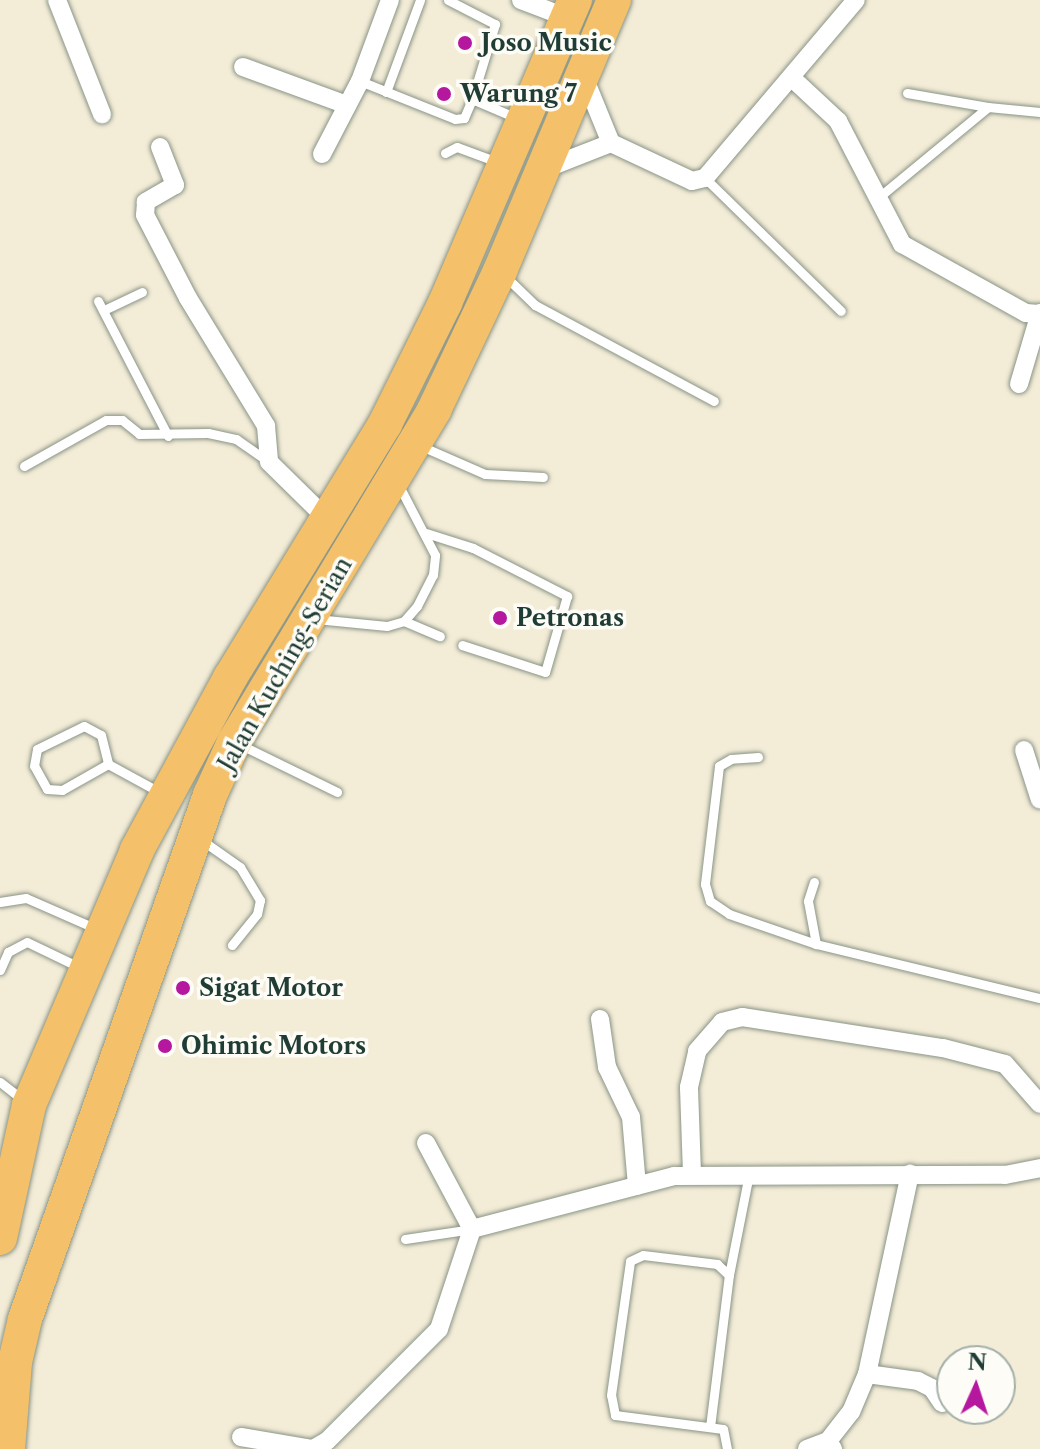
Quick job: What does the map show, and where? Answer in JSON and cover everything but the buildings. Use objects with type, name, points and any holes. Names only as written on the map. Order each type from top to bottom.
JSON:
[{"type":"highway","name":"Jalan Kuching-Serian","points":[[8,1449],[15,1362],[25,1319],[194,834],[234,742],[415,442],[500,271],[614,0]]},
{"type":"highway","name":"Jalan Kuching-Serian","points":[[0,1238],[29,1105],[100,931],[165,795],[267,615],[329,521],[418,359],[526,122],[571,9]]},
{"type":"street","points":[[57,0],[102,114]]},
{"type":"street","points":[[322,154],[360,81],[390,0]]},
{"type":"street","points":[[521,0],[571,9]]},
{"type":"street","points":[[583,74],[611,143],[692,181],[705,178],[793,79],[856,0]]},
{"type":"street","points":[[243,67],[347,105]]},
{"type":"street","points":[[793,79],[838,121],[902,244],[1026,313],[1040,314],[1019,384]]},
{"type":"street","points":[[542,171],[611,143]]},
{"type":"street","points":[[160,147],[175,185],[146,202],[145,215],[188,298],[266,426],[269,462],[329,521]]},
{"type":"street","points":[[1024,750],[1040,800]]},
{"type":"street","points":[[692,1174],[689,1087],[697,1051],[722,1022],[742,1017],[929,1046],[1005,1064],[1040,1104]]},
{"type":"street","points":[[600,1019],[607,1067],[631,1117],[637,1186]]},
{"type":"street","points":[[241,1437],[313,1449],[327,1441],[439,1329],[472,1229],[426,1143]]},
{"type":"street","points":[[472,1229],[692,1174],[1039,1171]]},
{"type":"street","points":[[807,1449],[830,1445],[851,1412],[867,1374],[910,1174]]},
{"type":"street","points":[[867,1374],[928,1385],[936,1395]]},
{"type":"lane","points":[[386,92],[420,0]]},
{"type":"lane","points":[[360,81],[455,119],[464,118],[495,24],[448,0]]},
{"type":"lane","points":[[907,93],[988,107],[1040,112]]},
{"type":"lane","points":[[472,99],[526,122]]},
{"type":"lane","points":[[879,197],[988,107]]},
{"type":"lane","points":[[445,153],[457,147],[473,150],[506,166]]},
{"type":"lane","points":[[705,178],[841,311]]},
{"type":"lane","points":[[500,271],[535,305],[714,401]]},
{"type":"lane","points":[[142,292],[101,306],[168,436]]},
{"type":"lane","points":[[24,466],[106,420],[122,420],[139,434],[168,436],[208,433],[236,439],[269,462]]},
{"type":"lane","points":[[415,442],[459,467],[485,474],[543,477]]},
{"type":"lane","points":[[394,477],[435,555],[433,575],[404,621]]},
{"type":"lane","points":[[426,533],[484,552],[567,596],[545,672],[462,645]]},
{"type":"lane","points":[[310,618],[387,626],[404,621],[440,636]]},
{"type":"lane","points":[[108,764],[53,791],[34,766],[34,755],[84,726],[101,735],[108,764],[165,795]]},
{"type":"lane","points":[[234,742],[337,792]]},
{"type":"lane","points":[[758,757],[731,759],[719,766],[705,884],[710,901],[729,914],[816,944],[1040,998]]},
{"type":"lane","points":[[194,834],[240,867],[260,900],[257,914],[232,945]]},
{"type":"lane","points":[[814,882],[808,901],[816,944]]},
{"type":"lane","points":[[0,902],[26,898],[100,931]]},
{"type":"lane","points":[[0,970],[8,952],[27,942],[84,969]]},
{"type":"lane","points":[[0,1082],[29,1105]]},
{"type":"lane","points":[[710,1427],[729,1275],[749,1173]]},
{"type":"lane","points":[[405,1239],[472,1229]]},
{"type":"lane","points":[[727,1449],[723,1429],[615,1415],[611,1395],[630,1261],[643,1255],[717,1264],[729,1275]]},
{"type":"place","name":"Joso Music","points":[[465,43]]},
{"type":"place","name":"Warung 7","points":[[444,94]]},
{"type":"place","name":"Petronas","points":[[500,618]]},
{"type":"place","name":"Sigat Motor","points":[[183,988]]},
{"type":"place","name":"Ohimic Motors","points":[[165,1046]]}]
